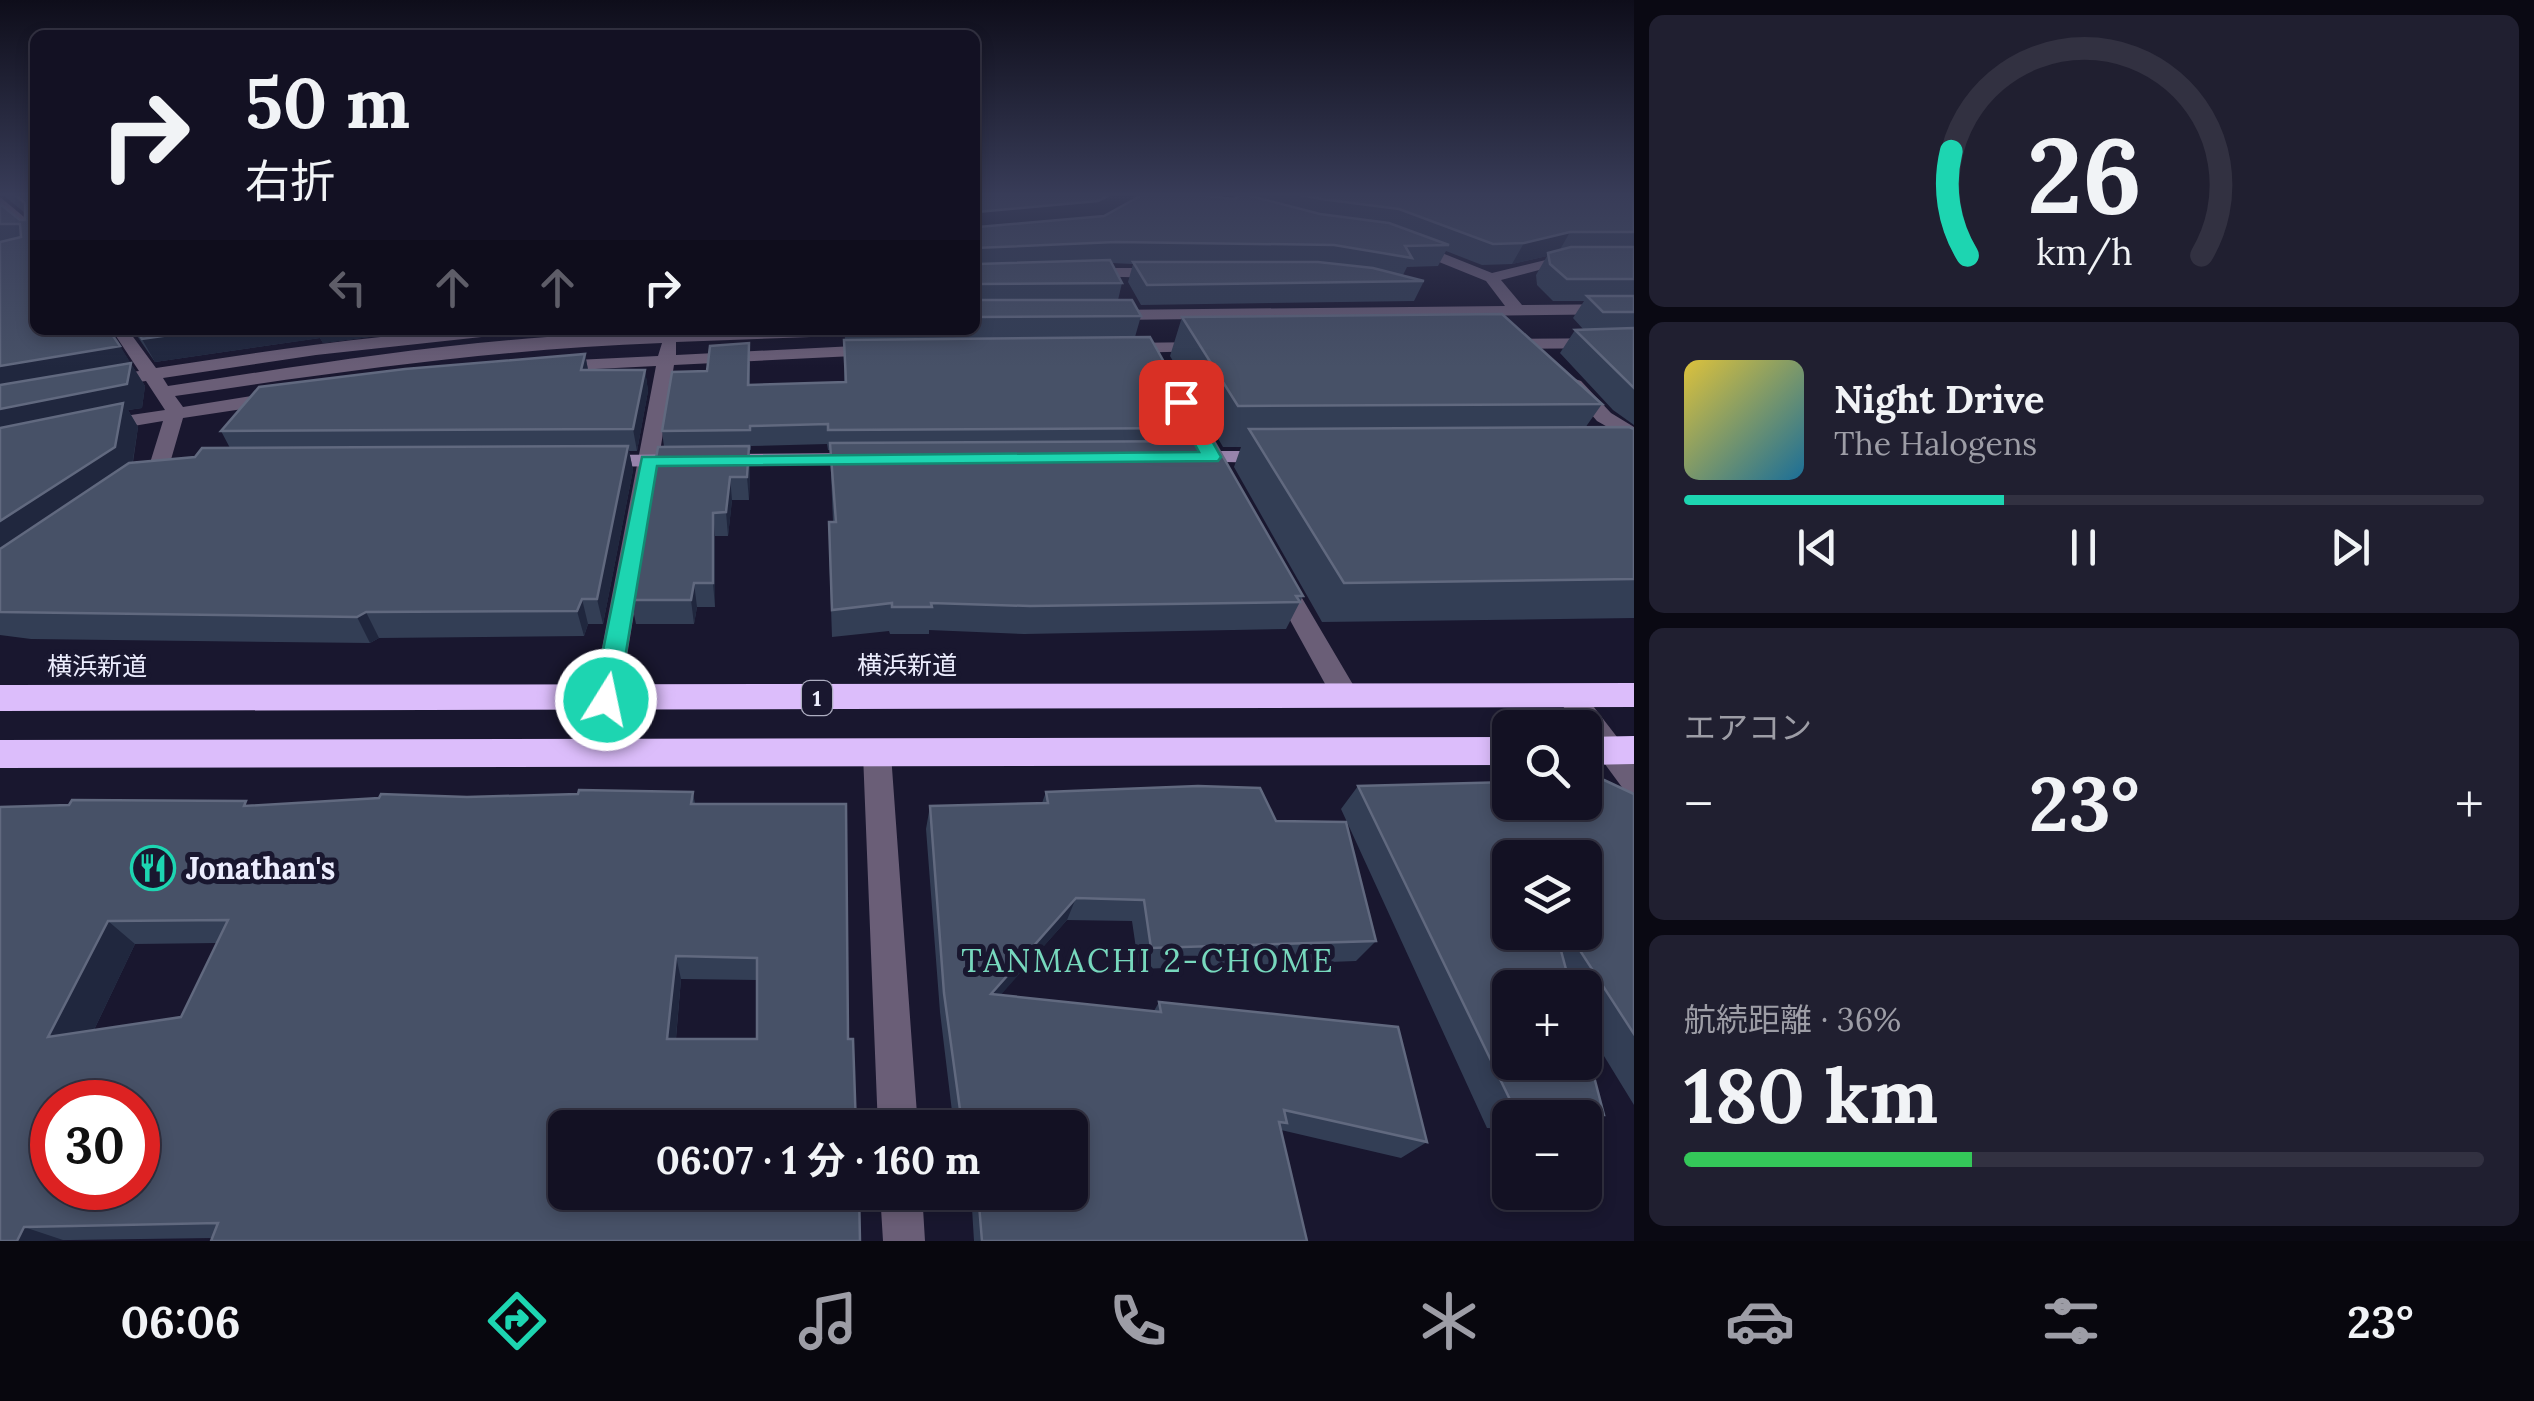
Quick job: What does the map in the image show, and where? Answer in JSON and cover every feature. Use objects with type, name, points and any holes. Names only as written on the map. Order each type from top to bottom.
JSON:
[{"type":"highway","name":"横浜新道","points":[[0,698],[606,700],[1634,695]]},
{"type":"highway","points":[[0,754],[1492,751]]},
{"type":"street","points":[[1426,252],[1492,278],[1516,310]]},
{"type":"street","points":[[1492,278],[1558,261],[1634,261]]},
{"type":"street","points":[[1098,321],[1125,300],[1189,273]]},
{"type":"street","points":[[1072,274],[1125,300],[1634,322]]},
{"type":"street","points":[[1424,292],[1457,311]]},
{"type":"street","points":[[1125,300],[1457,311],[1634,309]]},
{"type":"street","points":[[1125,300],[1154,354]]},
{"type":"street","points":[[1576,310],[1625,343]]},
{"type":"street","points":[[123,335],[176,410]]},
{"type":"street","points":[[93,384],[413,335]]},
{"type":"street","points":[[163,392],[359,363],[643,335]]},
{"type":"street","points":[[606,700],[671,335]]},
{"type":"street","points":[[1503,359],[1492,344],[1551,358],[1625,343]]},
{"type":"street","points":[[1112,348],[1154,354],[1226,347]]},
{"type":"street","points":[[528,368],[900,349]]},
{"type":"street","points":[[1551,358],[1604,416],[1634,436]]},
{"type":"street","points":[[78,430],[176,410],[304,394]]},
{"type":"street","points":[[161,467],[176,410]]},
{"type":"street","points":[[1172,457],[1290,457]]},
{"type":"street","points":[[570,461],[881,459]]},
{"type":"street","points":[[1266,556],[1345,695]]},
{"type":"street","points":[[1570,696],[1634,781]]},
{"type":"street","points":[[877,754],[897,1110]]},
{"type":"street","points":[[902,1210],[904,1241]]},
{"type":"building","points":[[0,252],[30,252],[30,335],[112,335],[120,346],[0,366]]},
{"type":"building","points":[[1375,252],[1408,252],[1412,258]]},
{"type":"building","points":[[1634,252],[1634,279],[1567,279],[1550,264],[1548,253]]},
{"type":"building","points":[[1110,260],[1122,283],[980,284],[980,264]]},
{"type":"building","points":[[1133,262],[1318,262],[1373,268],[1424,281],[1147,285]]},
{"type":"building","points":[[1587,296],[1634,296],[1634,312],[1603,312]]},
{"type":"building","points":[[980,300],[1132,300],[1141,316],[980,317]]},
{"type":"building","points":[[1502,314],[1602,404],[1238,406],[1182,317]]},
{"type":"building","points":[[1634,328],[1634,388],[1575,330]]},
{"type":"building","points":[[1150,337],[1201,428],[828,430],[828,424],[662,431],[672,372],[707,371],[710,346],[749,343],[748,385],[846,382],[844,340]]},
{"type":"building","points":[[585,354],[581,370],[645,370],[633,429],[221,431],[259,387],[405,369]]},
{"type":"building","points":[[131,363],[127,384],[0,409],[0,385]]},
{"type":"building","points":[[123,403],[115,447],[0,521],[0,428]]},
{"type":"building","points":[[1249,429],[1634,429],[1634,579],[1344,583]]},
{"type":"building","points":[[1214,441],[1303,596],[1296,596],[1300,602],[1030,606],[931,603],[932,607],[892,607],[892,603],[832,610],[829,522],[836,522],[830,443]]},
{"type":"building","points":[[628,446],[597,599],[582,599],[577,611],[366,612],[357,617],[0,612],[0,549],[129,463],[195,457],[202,448]]},
{"type":"building","points":[[749,446],[747,477],[730,477],[726,512],[713,513],[713,583],[694,583],[691,600],[631,600],[658,447]]},
{"type":"building","points":[[1602,780],[1634,794],[1634,1034],[1602,985],[1602,970],[1593,970],[1580,950],[1602,950],[1602,840],[1492,840],[1492,950],[1561,950],[1566,970],[1492,970],[1492,1062],[1358,786],[1492,782],[1492,820],[1602,820]]},
{"type":"building","points":[[1198,786],[1260,788],[1276,821],[1346,822],[1376,941],[1151,948],[1144,900],[1076,898],[991,994],[1161,1012],[1159,1002],[1398,1027],[1427,1142],[1284,1110],[1287,1123],[1279,1122],[1307,1241],[982,1241],[979,1210],[1088,1210],[1088,1110],[960,1110],[944,993],[930,806],[1048,803],[1046,792]]},
{"type":"building","points":[[579,790],[693,792],[691,804],[846,804],[848,1039],[853,1039],[855,1110],[548,1110],[548,1210],[859,1210],[860,1241],[211,1241],[218,1223],[24,1227],[17,1241],[0,1241],[0,807],[69,805],[72,800],[246,801],[244,806],[379,798],[381,794],[578,794]],"holes":[[[228,920],[181,1017],[48,1037],[108,921]],[[676,956],[757,958],[757,1039],[667,1039]]]},
{"type":"building","points":[[1500,1080],[1595,1080],[1600,1100],[1510,1100]]},
{"type":"place","name":"Jonathan's","points":[[153,868]]},
{"type":"district","name":"TANMACHI 2-CHOME","points":[[1148,960]]},
{"type":"route","points":[[606,700],[648,460],[1211,457],[1181,402]]}]
